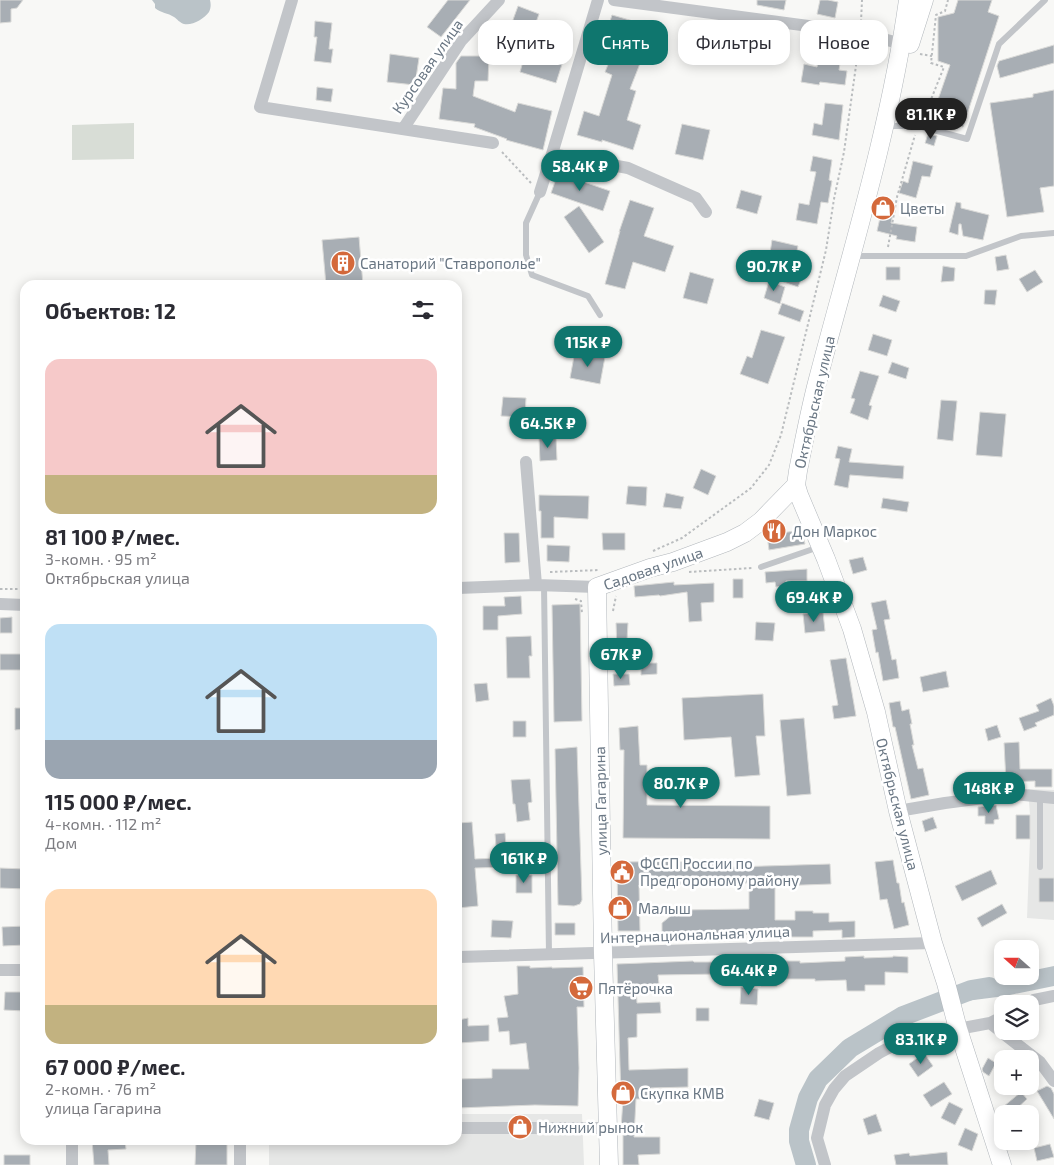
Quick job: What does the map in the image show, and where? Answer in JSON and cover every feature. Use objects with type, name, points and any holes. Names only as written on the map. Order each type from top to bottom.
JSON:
[{"type":"main road","name":"Октябрьская улица","points":[[908,0],[902,44],[885,121],[817,380],[796,485],[852,629],[876,712],[898,811],[933,944],[1002,1165]]},
{"type":"main road","points":[[885,121],[924,0]]},
{"type":"main road","name":"Садовая улица","points":[[597,587],[682,559],[745,533],[761,521],[796,485]]},
{"type":"main road","name":"улица Гагарина","points":[[597,587],[603,953],[609,1165]]},
{"type":"street","points":[[292,0],[260,107],[493,143]]},
{"type":"street","name":"Курсовая улица","points":[[403,129],[461,41],[498,0]]},
{"type":"street","points":[[540,192],[598,0]]},
{"type":"street","points":[[614,0],[800,25]]},
{"type":"street","points":[[888,40],[902,44]]},
{"type":"street","points":[[552,154],[628,168],[696,198],[706,212]]},
{"type":"street","points":[[526,462],[539,581]]},
{"type":"street","name":"Садовая улица","points":[[462,588],[539,581],[597,587]]},
{"type":"street","points":[[0,604],[20,605]]},
{"type":"street","points":[[898,811],[1014,794],[1054,798]]},
{"type":"street","name":"Интернациональная улица","points":[[462,957],[933,944]]},
{"type":"street","points":[[0,970],[20,970]]},
{"type":"street","points":[[1039,999],[1054,996]]},
{"type":"street","points":[[825,1165],[817,1138],[825,1105],[834,1089],[845,1076],[879,1053],[915,1037],[957,1024],[990,1024],[994,1022]]},
{"type":"street","points":[[990,1024],[1040,1062],[1054,1081]]},
{"type":"street","points":[[462,1128],[608,1128]]},
{"type":"street","points":[[72,1145],[72,1165]]},
{"type":"street","points":[[240,1145],[240,1165]]},
{"type":"lane","points":[[885,121],[918,126],[968,139],[999,44],[1044,0]]},
{"type":"lane","points":[[540,192],[526,223],[526,255],[532,275],[588,296],[600,316]]},
{"type":"lane","points":[[851,256],[966,256],[1021,236],[1054,233]]},
{"type":"lane","points":[[761,567],[821,546]]},
{"type":"lane","points":[[539,581],[549,954]]},
{"type":"lane","points":[[1040,796],[1040,867]]},
{"type":"path","points":[[861,20],[862,0]]},
{"type":"path","points":[[648,554],[682,538],[751,488],[769,465],[781,435],[826,250],[844,152],[856,65]]},
{"type":"path","points":[[493,143],[540,192]]},
{"type":"path","points":[[690,572],[761,567]]},
{"type":"path","points":[[539,581],[604,570]]},
{"type":"path","points":[[0,589],[20,589]]},
{"type":"path","points":[[613,618],[616,594]]},
{"type":"shaded area","points":[[152,0],[210,0],[210,8],[207,15],[201,19],[191,24],[184,24],[155,8]]},
{"type":"shaded area","points":[[134,123],[134,159],[72,160],[72,125]]},
{"type":"shaded area","points":[[1028,789],[1054,790],[1054,920],[1027,918],[1030,839]]},
{"type":"shaded area","points":[[1054,966],[1054,986],[966,1001],[961,985],[994,979],[994,985],[1039,985],[1039,969]]},
{"type":"shaded area","name":"Нижний рынок","points":[[462,1114],[582,1114],[584,1165],[269,1165],[269,1145],[462,1145]]},
{"type":"building","points":[[0,0],[23,0],[17,8],[11,9],[11,22],[0,23]]},
{"type":"building","points":[[448,0],[470,0],[441,37],[427,27]]},
{"type":"building","points":[[757,0],[786,0],[784,10],[757,5]]},
{"type":"building","points":[[820,0],[838,2],[835,18],[817,14]]},
{"type":"building","points":[[958,0],[992,0],[988,12],[999,16],[963,127],[933,118],[950,65],[938,61],[938,17],[954,13]]},
{"type":"building","points":[[518,6],[539,14],[537,20],[513,20]]},
{"type":"building","points":[[612,15],[630,20],[610,20]]},
{"type":"building","points":[[315,21],[332,23],[329,49],[333,49],[331,63],[314,61],[317,37],[314,37]]},
{"type":"building","points":[[1054,45],[1054,63],[1000,78],[997,66],[999,61]]},
{"type":"building","points":[[390,54],[419,58],[415,85],[387,82]]},
{"type":"building","points":[[461,56],[478,56],[478,65],[489,65],[488,81],[475,81],[473,96],[515,112],[518,103],[552,111],[543,150],[506,140],[474,127],[475,124],[439,119],[443,88],[456,89],[456,63]]},
{"type":"building","points":[[522,65],[562,65],[556,83],[520,72]]},
{"type":"building","points":[[608,65],[639,65],[630,89],[636,91],[627,120],[641,125],[633,150],[602,140],[602,142],[577,135],[584,111],[599,116],[612,75],[605,72]]},
{"type":"building","points":[[804,65],[817,67],[817,65],[840,65],[839,70],[847,71],[845,85],[820,82],[819,85],[801,82]]},
{"type":"building","points":[[317,87],[333,89],[331,102],[316,100]]},
{"type":"building","points":[[1054,90],[1054,186],[1040,188],[1044,212],[1007,217],[990,103],[1033,97],[1033,94]]},
{"type":"building","points":[[825,103],[843,105],[839,140],[812,135],[814,123],[822,125]]},
{"type":"building","points":[[682,124],[710,130],[703,160],[675,154]]},
{"type":"building","points":[[928,134],[937,136],[934,146],[925,143]]},
{"type":"building","points":[[813,156],[832,160],[829,180],[832,181],[828,203],[821,202],[817,224],[796,220],[799,203],[809,205],[816,172],[810,171]]},
{"type":"building","points":[[913,161],[933,166],[930,177],[922,176],[916,198],[899,193],[903,181],[908,183]]},
{"type":"building","points":[[558,173],[610,191],[603,211],[551,193]]},
{"type":"building","points":[[741,190],[762,196],[757,214],[736,208]]},
{"type":"building","points":[[630,200],[654,208],[644,236],[674,246],[665,272],[633,262],[625,289],[605,284]]},
{"type":"building","points":[[956,202],[961,203],[961,208],[989,215],[983,240],[963,236],[961,224],[959,224],[958,235],[949,232]]},
{"type":"building","points":[[579,206],[604,242],[589,253],[564,217]]},
{"type":"building","points":[[885,207],[894,209],[891,223],[917,227],[915,242],[896,239],[897,236],[877,231],[882,209]]},
{"type":"building","name":"Санаторий \"Ставрополье\"","points":[[359,237],[363,280],[326,280],[322,240]]},
{"type":"building","points":[[772,240],[798,246],[792,274],[802,277],[798,287],[781,281],[789,257],[770,253]]},
{"type":"building","points":[[1006,255],[1009,269],[997,271],[995,257]]},
{"type":"building","points":[[943,266],[955,268],[954,281],[941,282]]},
{"type":"building","points":[[886,267],[900,267],[900,280],[886,280]]},
{"type":"building","points":[[1035,270],[1043,282],[1027,292],[1019,279]]},
{"type":"building","points":[[690,272],[714,279],[707,304],[683,298]]},
{"type":"building","points":[[769,281],[785,287],[780,304],[764,298]]},
{"type":"building","points":[[985,290],[997,290],[995,305],[984,304]]},
{"type":"building","points":[[883,295],[900,301],[896,312],[879,306]]},
{"type":"building","points":[[782,303],[804,311],[800,322],[778,314]]},
{"type":"building","points":[[761,330],[785,337],[768,384],[740,374],[747,356],[752,358]]},
{"type":"building","points":[[873,334],[892,340],[887,356],[868,350]]},
{"type":"building","points":[[575,351],[605,357],[600,384],[570,378]]},
{"type":"building","points":[[892,362],[909,368],[906,379],[888,373]]},
{"type":"building","points":[[860,371],[879,376],[869,405],[872,406],[868,420],[850,413],[855,399],[851,398]]},
{"type":"building","points":[[503,397],[526,398],[525,417],[501,416]]},
{"type":"building","points":[[941,400],[957,401],[953,441],[937,439]]},
{"type":"building","points":[[980,412],[1006,414],[1002,457],[976,455]]},
{"type":"building","points":[[556,437],[557,460],[540,461],[539,438]]},
{"type":"building","points":[[838,446],[852,449],[849,462],[904,466],[903,479],[850,475],[848,488],[834,485],[840,459],[835,458]]},
{"type":"building","points":[[701,469],[716,476],[708,495],[693,488]]},
{"type":"building","points":[[628,486],[647,487],[646,506],[626,504]]},
{"type":"building","points":[[666,493],[684,497],[681,509],[663,507]]},
{"type":"building","points":[[539,495],[589,496],[588,519],[554,517],[554,538],[541,538]]},
{"type":"building","points":[[883,498],[909,502],[907,512],[881,508]]},
{"type":"building","points":[[802,530],[805,544],[769,550],[767,535]]},
{"type":"building","points":[[504,533],[519,533],[520,562],[505,563]]},
{"type":"building","points":[[602,533],[625,533],[625,550],[603,550]]},
{"type":"building","points":[[547,545],[570,546],[569,562],[547,561]]},
{"type":"building","points":[[863,557],[867,570],[853,574],[849,560]]},
{"type":"building","points":[[807,569],[807,581],[786,581],[786,586],[776,587],[775,582],[766,583],[765,572]]},
{"type":"building","points":[[733,579],[743,579],[743,598],[733,598]]},
{"type":"building","points":[[674,582],[674,585],[714,583],[714,602],[701,603],[702,621],[689,622],[687,592],[635,597],[634,586]]},
{"type":"building","points":[[521,596],[522,614],[498,616],[498,630],[483,630],[483,606],[505,606],[504,597]]},
{"type":"building","points":[[886,600],[890,619],[884,620],[892,660],[896,659],[899,678],[883,681],[872,630],[877,629],[871,603]]},
{"type":"building","points":[[580,604],[582,721],[554,722],[552,605]]},
{"type":"building","points":[[823,612],[825,631],[805,633],[803,614]]},
{"type":"building","points":[[12,617],[12,633],[0,633],[0,618]]},
{"type":"building","points":[[756,622],[775,623],[773,641],[755,640]]},
{"type":"building","points":[[616,623],[628,623],[627,640],[632,640],[632,651],[617,651]]},
{"type":"building","points":[[531,636],[532,656],[529,656],[530,678],[507,678],[506,637]]},
{"type":"building","points":[[0,654],[20,654],[20,670],[0,670]]},
{"type":"building","points":[[846,658],[856,716],[834,719],[832,706],[838,705],[830,660]]},
{"type":"building","points":[[641,663],[657,663],[657,674],[641,675]]},
{"type":"building","points":[[946,671],[949,687],[923,692],[920,677]]},
{"type":"building","points":[[613,674],[629,674],[630,685],[614,686]]},
{"type":"building","points":[[487,683],[489,700],[476,702],[474,684]]},
{"type":"building","points":[[763,694],[765,736],[756,736],[760,775],[735,777],[731,737],[684,740],[682,698]]},
{"type":"building","points":[[1051,698],[1054,706],[1054,715],[1035,723],[1037,726],[1024,731],[1019,718],[1039,711],[1036,705]]},
{"type":"building","points":[[900,701],[902,711],[909,709],[914,745],[912,745],[918,769],[923,768],[929,795],[911,799],[889,703]]},
{"type":"building","points":[[15,708],[20,708],[20,730],[15,730]]},
{"type":"building","points":[[804,718],[811,794],[787,796],[780,720]]},
{"type":"building","points":[[513,721],[526,721],[526,737],[513,737]]},
{"type":"building","points":[[997,725],[1001,737],[988,741],[985,729]]},
{"type":"building","points":[[638,726],[640,765],[647,765],[647,805],[770,806],[770,839],[623,838],[624,750],[620,750],[619,728]]},
{"type":"building","points":[[1019,742],[1020,769],[1052,769],[1052,787],[1035,787],[1035,781],[1006,782],[1004,743]]},
{"type":"building","points":[[577,747],[582,900],[580,904],[574,906],[558,905],[555,749]]},
{"type":"building","points":[[530,779],[532,802],[528,803],[530,820],[517,822],[511,780]]},
{"type":"building","points":[[996,805],[999,819],[994,820],[994,824],[985,824],[985,816],[978,816],[978,807]]},
{"type":"building","points":[[1016,815],[1030,815],[1030,839],[1016,839]]},
{"type":"building","points":[[933,817],[937,828],[925,832],[922,821]]},
{"type":"building","points":[[472,822],[475,859],[497,858],[495,834],[505,833],[509,867],[475,868],[478,906],[462,908],[462,823]]},
{"type":"building","points":[[893,860],[897,883],[899,883],[902,903],[904,902],[909,925],[894,929],[887,899],[880,900],[875,862]]},
{"type":"building","points":[[733,861],[733,867],[830,864],[831,884],[775,886],[775,920],[795,920],[795,911],[829,913],[829,922],[855,921],[855,937],[842,938],[842,930],[813,931],[813,937],[781,937],[781,934],[662,935],[662,923],[678,910],[749,909],[749,883],[639,885],[640,931],[618,931],[617,862]]},
{"type":"building","points":[[0,868],[20,869],[20,889],[0,888]]},
{"type":"building","points":[[991,870],[997,884],[962,901],[955,886]]},
{"type":"building","points":[[516,875],[532,875],[532,893],[516,893]]},
{"type":"building","points":[[1039,878],[1054,878],[1054,902],[1039,902]]},
{"type":"building","points":[[1002,904],[1007,913],[982,927],[977,918]]},
{"type":"building","points":[[492,920],[513,921],[511,938],[491,937]]},
{"type":"building","points":[[555,923],[575,923],[575,935],[555,935]]},
{"type":"building","points":[[20,926],[20,945],[3,946],[2,927]]},
{"type":"building","points":[[864,956],[864,958],[908,957],[908,973],[885,972],[885,985],[865,985],[865,991],[847,991],[846,980],[777,979],[777,986],[761,986],[762,970],[784,970],[784,961],[800,961],[800,963],[845,961],[845,957]]},
{"type":"building","points":[[693,961],[720,962],[720,974],[658,975],[659,984],[636,985],[637,1003],[660,1002],[661,1013],[637,1014],[637,1037],[628,1038],[629,1070],[688,1068],[688,1087],[651,1088],[651,1099],[636,1099],[634,1137],[660,1137],[660,1154],[638,1155],[639,1165],[623,1165],[623,1129],[621,1129],[623,1099],[621,1099],[617,964]]},
{"type":"building","points":[[517,966],[530,966],[530,968],[583,967],[584,1007],[577,1007],[578,1106],[535,1105],[462,1108],[462,1079],[492,1078],[492,1069],[529,1069],[526,1043],[510,1045],[509,1031],[499,1032],[497,1018],[508,1017],[504,996],[518,994]]},
{"type":"building","points":[[741,987],[758,989],[757,1005],[740,1004]]},
{"type":"building","points":[[5,992],[20,992],[20,1011],[4,1010]]},
{"type":"building","points":[[696,1008],[709,1008],[709,1021],[696,1021]]},
{"type":"building","points":[[468,1018],[468,1026],[489,1025],[489,1041],[462,1043],[462,1019]]},
{"type":"building","points":[[924,1053],[933,1066],[918,1077],[909,1064]]},
{"type":"building","points":[[988,1058],[994,1062],[994,1067],[989,1076],[982,1069]]},
{"type":"building","points":[[944,1082],[952,1094],[931,1107],[923,1095]]},
{"type":"building","points":[[1047,1086],[1051,1088],[1054,1094],[1054,1119],[1039,1094],[1039,1090]]},
{"type":"building","points":[[1017,1095],[1024,1095],[1027,1099],[1021,1105],[1005,1105]]},
{"type":"building","points":[[759,1099],[774,1103],[769,1120],[754,1116]]},
{"type":"building","points":[[949,1102],[963,1109],[955,1125],[941,1118]]},
{"type":"building","points":[[876,1114],[882,1131],[868,1135],[863,1119]]},
{"type":"building","points":[[965,1128],[978,1134],[972,1151],[958,1145]]},
{"type":"building","points":[[1050,1144],[1054,1157],[1037,1161],[1034,1150],[1039,1150],[1039,1147]]},
{"type":"building","points":[[92,1145],[126,1145],[126,1149],[108,1150],[109,1165],[94,1165]]},
{"type":"building","points":[[196,1145],[227,1145],[227,1165],[195,1165]]},
{"type":"building","points":[[947,1152],[948,1165],[896,1165],[894,1155],[909,1153],[910,1156]]},
{"type":"building","points":[[4,1155],[30,1155],[30,1165],[4,1165]]},
{"type":"waterway","points":[[806,1165],[799,1141],[799,1130],[808,1098],[818,1079],[850,1048],[903,1016],[971,990],[989,987]]},
{"type":"place","name":"Цветы","points":[[883,208]]},
{"type":"place","name":"Санаторий \"Ставрополье\"","points":[[343,263]]},
{"type":"place","name":"Дон Маркос","points":[[774,531]]},
{"type":"place","name":"ФССП России по Предгороному району","points":[[622,872]]},
{"type":"place","name":"Малыш","points":[[620,908]]},
{"type":"place","name":"Пятёрочка","points":[[581,988]]},
{"type":"place","name":"Скупка КМВ","points":[[623,1093]]},
{"type":"place","name":"Нижний рынок","points":[[520,1127]]}]
